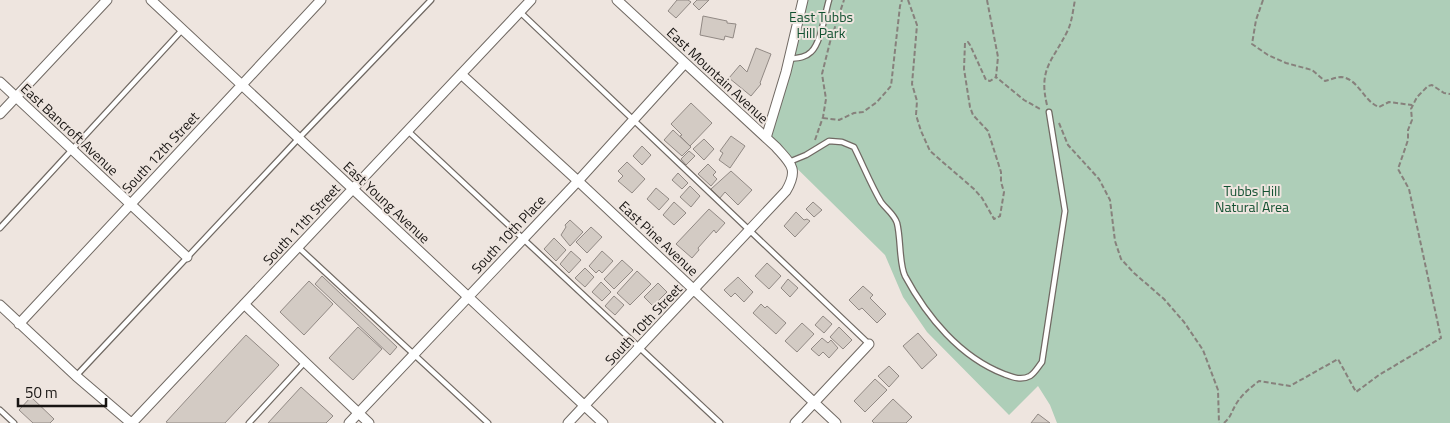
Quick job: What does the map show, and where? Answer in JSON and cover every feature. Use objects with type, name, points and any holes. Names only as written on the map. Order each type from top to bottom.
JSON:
[{"type":"street","points":[[0,114],[107,0]]},
{"type":"street","name":"East Young Avenue","points":[[152,0],[603,423]]},
{"type":"street","name":"South 12th Street","points":[[19,324],[321,0]]},
{"type":"street","name":"South 11th Street","points":[[131,423],[531,0]]},
{"type":"street","name":"East Mountain Avenue","points":[[617,0],[766,138],[789,162],[793,174]]},
{"type":"street","points":[[766,138],[789,60],[803,0]]},
{"type":"street","name":"South 10th Place","points":[[350,423],[685,63]]},
{"type":"street","name":"East Pine Avenue","points":[[461,74],[578,180],[836,423]]},
{"type":"street","name":"East Bancroft Avenue","points":[[0,82],[187,257]]},
{"type":"street","name":"South 10th Street","points":[[568,423],[786,191],[792,181],[793,174]]},
{"type":"street","points":[[244,304],[369,423]]},
{"type":"street","points":[[0,306],[76,376],[131,423]]},
{"type":"street","points":[[795,423],[869,344]]},
{"type":"lane","points":[[76,376],[431,0]]},
{"type":"lane","points":[[789,60],[802,58],[811,52],[816,45],[829,0]]},
{"type":"lane","points":[[520,12],[869,344]]},
{"type":"lane","points":[[0,228],[182,29]]},
{"type":"lane","points":[[789,162],[829,141],[842,142],[854,147],[882,203],[897,222],[904,274],[928,311],[964,351],[985,365],[1007,375],[1022,379],[1036,371],[1042,362],[1065,211],[1049,112]]},
{"type":"lane","points":[[408,131],[720,423]]},
{"type":"lane","points":[[298,247],[488,423]]},
{"type":"lane","points":[[249,423],[306,362]]},
{"type":"lane","points":[[0,410],[14,423]]},
{"type":"path","points":[[812,151],[823,118],[826,99],[822,74],[844,0]]},
{"type":"path","points":[[823,118],[840,120],[854,113],[863,112],[877,102],[891,86],[902,0]]},
{"type":"path","points":[[908,0],[917,25],[912,84],[916,100],[916,115],[921,131],[930,151],[974,189],[994,218],[1000,216],[1003,201],[1004,192],[1001,172],[990,136],[973,115],[970,108],[964,70],[965,43],[968,42],[970,45],[986,80],[990,81],[996,77]]},
{"type":"path","points":[[987,0],[998,57],[996,77]]},
{"type":"path","points":[[1049,112],[1044,91],[1046,70],[1069,29],[1075,0]]},
{"type":"path","points":[[1264,0],[1256,20],[1252,44],[1268,55],[1294,66],[1312,70],[1325,81],[1338,77],[1350,80],[1373,105],[1379,107],[1389,102],[1413,105]]},
{"type":"path","points":[[996,77],[1024,100],[1037,108],[1049,112],[1058,120],[1068,145],[1099,179],[1110,200],[1115,241],[1121,259],[1164,299],[1184,322],[1203,350],[1218,390],[1219,423]]},
{"type":"path","points":[[1224,423],[1232,415],[1234,407],[1240,398],[1259,381],[1290,386],[1338,358],[1356,392],[1379,375],[1441,338],[1409,189],[1398,169],[1408,140],[1408,130],[1412,120],[1411,109],[1417,97],[1428,86],[1432,85],[1444,93],[1450,94]]},
{"type":"green space","name":"Tubbs Hill Natural Area","points":[[803,0],[1450,0],[1450,423],[1057,423],[1050,405],[1038,386],[1009,415],[927,332],[903,297],[885,255],[766,138]]},
{"type":"building","points":[[677,0],[688,0],[691,2],[676,18],[668,11]]},
{"type":"building","points":[[697,0],[709,0],[699,10],[693,4]]},
{"type":"building","points":[[703,16],[736,24],[733,38],[725,36],[724,40],[700,35]]},
{"type":"building","points":[[756,48],[771,54],[761,84],[751,96],[729,78],[740,65],[747,72]]},
{"type":"building","points":[[691,103],[712,123],[690,146],[671,124]]},
{"type":"building","points":[[673,130],[691,147],[682,156],[664,140]]},
{"type":"building","points":[[731,136],[745,146],[730,168],[719,160],[723,153],[720,151]]},
{"type":"building","points":[[704,139],[714,149],[704,160],[693,149]]},
{"type":"building","points":[[642,146],[651,155],[642,165],[633,156]]},
{"type":"building","points":[[689,151],[695,156],[686,165],[681,159]]},
{"type":"building","points":[[627,162],[645,179],[632,193],[618,181],[623,176],[618,171]]},
{"type":"building","points":[[708,164],[716,172],[713,175],[717,179],[711,186],[698,174]]},
{"type":"building","points":[[731,171],[752,190],[738,205],[725,192],[720,198],[711,189]]},
{"type":"building","points":[[678,173],[688,183],[682,189],[672,180]]},
{"type":"building","points":[[690,186],[700,196],[691,207],[680,197]]},
{"type":"building","points":[[656,188],[669,199],[659,210],[647,199]]},
{"type":"building","points":[[674,202],[686,213],[674,225],[663,215]]},
{"type":"building","points":[[813,202],[822,210],[814,217],[806,209]]},
{"type":"building","points":[[709,209],[725,223],[716,233],[714,230],[692,258],[676,244]]},
{"type":"building","points":[[796,212],[804,220],[810,221],[795,237],[784,226]]},
{"type":"building","points":[[570,220],[583,232],[570,246],[561,235],[566,227],[565,225]]},
{"type":"building","points":[[591,227],[602,237],[587,253],[576,242]]},
{"type":"building","points":[[554,238],[566,250],[556,261],[544,249]]},
{"type":"building","points":[[571,251],[581,260],[569,273],[560,264]]},
{"type":"building","points":[[602,251],[613,261],[602,273],[599,270],[596,273],[589,266]]},
{"type":"building","points":[[622,260],[633,270],[614,289],[604,279]]},
{"type":"building","points":[[767,263],[781,276],[769,289],[755,276]]},
{"type":"building","points":[[585,268],[594,277],[585,287],[575,278]]},
{"type":"building","points":[[637,271],[651,284],[630,305],[617,293]]},
{"type":"building","points":[[322,276],[397,347],[390,355],[315,284]]},
{"type":"building","points":[[738,277],[753,292],[744,302],[735,293],[731,297],[724,290]]},
{"type":"building","points":[[788,279],[798,288],[790,297],[781,288]]},
{"type":"building","points":[[309,281],[333,304],[304,335],[280,312]]},
{"type":"building","points":[[601,282],[611,292],[602,301],[592,292]]},
{"type":"building","points":[[658,283],[667,292],[653,306],[644,297]]},
{"type":"building","points":[[863,286],[873,295],[870,298],[886,314],[877,323],[862,308],[859,310],[849,300]]},
{"type":"building","points":[[614,296],[624,305],[615,315],[605,306]]},
{"type":"building","points":[[761,304],[765,308],[767,306],[786,323],[776,334],[753,313]]},
{"type":"building","points":[[823,316],[832,324],[824,333],[815,325]]},
{"type":"building","points":[[802,323],[814,334],[797,352],[785,341]]},
{"type":"building","points":[[358,327],[382,349],[353,380],[329,358]]},
{"type":"building","points":[[839,327],[852,340],[843,349],[830,337]]},
{"type":"building","points":[[918,333],[937,355],[922,369],[903,346]]},
{"type":"building","points":[[246,335],[279,365],[225,423],[166,422]]},
{"type":"building","points":[[822,338],[828,343],[831,340],[838,348],[829,358],[823,352],[819,356],[811,349]]},
{"type":"building","points":[[889,366],[899,376],[889,387],[878,376]]},
{"type":"building","points":[[875,379],[887,390],[865,412],[854,401]]},
{"type":"building","points":[[301,387],[333,416],[326,423],[268,423]]},
{"type":"building","points":[[31,397],[54,419],[50,423],[33,423],[19,410]]},
{"type":"building","points":[[893,399],[912,417],[906,423],[874,423],[872,421]]},
{"type":"building","points":[[1038,414],[1050,423],[1031,423]]},
{"type":"park label","name":"East Tubbs Hill Park","points":[[821,24]]}]
